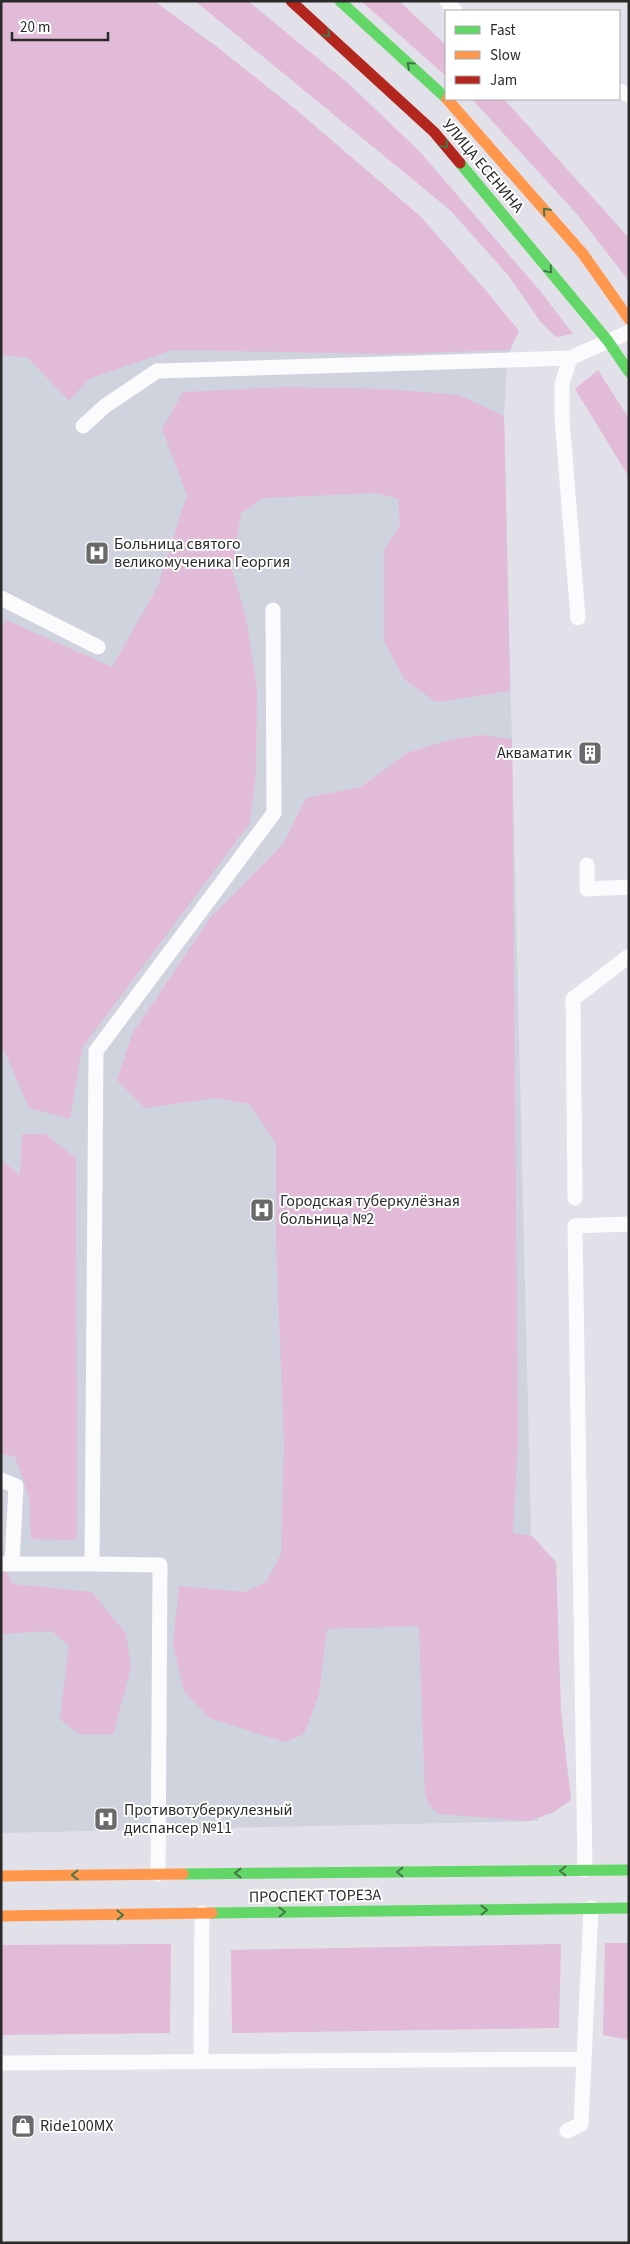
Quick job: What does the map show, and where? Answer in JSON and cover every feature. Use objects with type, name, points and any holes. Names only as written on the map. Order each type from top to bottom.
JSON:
[{"type":"main road","name":"УЛИЦА ЕСЕНИНА","points":[[340,1],[445,96]]},
{"type":"main road","name":"УЛИЦА ЕСЕНИНА","points":[[293,2],[434,132],[608,341],[629,372]]},
{"type":"main road","name":"УЛИЦА ЕСЕНИНА","points":[[449,100],[583,254],[629,319]]},
{"type":"main road","name":"ПРОСПЕКТ ТОРЕЗА","points":[[1,1876],[629,1870]]},
{"type":"main road","name":"ПРОСПЕКТ ТОРЕЗА","points":[[1,1916],[629,1908]]},
{"type":"lane","points":[[83,426],[105,406],[157,371],[570,358],[629,332]]},
{"type":"lane","points":[[570,358],[562,384],[562,418],[578,618]]},
{"type":"lane","points":[[1,598],[98,647]]},
{"type":"lane","points":[[92,1564],[96,1051],[274,813],[274,610]]},
{"type":"lane","points":[[587,865],[587,889],[629,887]]},
{"type":"lane","points":[[575,1198],[573,999],[629,956]]},
{"type":"lane","points":[[586,1870],[576,1226],[629,1224]]},
{"type":"lane","points":[[1,1480],[16,1486],[7,1564],[160,1565],[158,1874]]},
{"type":"lane","points":[[567,2131],[581,2124],[591,1908]]},
{"type":"lane","points":[[201,2062],[202,1913]]},
{"type":"lane","points":[[1,2063],[584,2059]]},
{"type":"shaded area","name":"Городская туберкулёзная больница №2","points":[[1,1],[516,336],[507,359],[504,416],[538,1821],[1,1833]]},
{"type":"shaded area","points":[[1,1],[154,1],[216,46],[300,113],[420,216],[519,331],[510,350],[384,354],[172,350],[89,379],[69,401],[28,358],[1,355]]},
{"type":"shaded area","points":[[195,1],[248,1],[349,84],[420,152],[541,292],[573,334],[556,337],[540,321],[508,275],[450,210]]},
{"type":"shaded area","points":[[361,1],[399,1],[445,44],[445,75]]},
{"type":"shaded area","points":[[473,100],[505,100],[629,238],[629,281],[576,213]]},
{"type":"shaded area","points":[[598,370],[629,419],[629,477],[575,389]]},
{"type":"shaded area","points":[[285,387],[385,389],[459,395],[504,416],[510,691],[436,702],[405,680],[384,641],[384,550],[400,526],[398,499],[377,493],[264,498],[241,513],[232,569],[246,618],[257,688],[256,773],[250,823],[82,1048],[70,1119],[29,1108],[1,1043],[1,628],[6,620],[112,667],[158,586],[187,495],[162,429],[183,392]]},
{"type":"shaded area","points":[[481,735],[512,739],[518,1440],[513,1533],[532,1536],[556,1562],[561,1712],[571,1800],[552,1813],[528,1821],[439,1814],[429,1805],[425,1794],[419,1626],[327,1629],[319,1694],[304,1734],[285,1742],[209,1718],[184,1691],[173,1645],[179,1586],[245,1592],[266,1582],[281,1554],[284,1443],[276,1242],[276,1143],[249,1104],[215,1098],[145,1108],[117,1080],[132,1034],[210,918],[283,844],[306,798],[361,787],[407,753],[449,740]]},
{"type":"shaded area","points":[[22,1134],[45,1134],[76,1158],[77,1540],[31,1539],[29,1497],[15,1457],[1,1453],[1,1160],[20,1175]]},
{"type":"shaded area","points":[[1,1562],[13,1584],[92,1592],[126,1634],[131,1668],[113,1735],[79,1734],[60,1719],[69,1646],[52,1631],[1,1634]]},
{"type":"shaded area","points":[[605,1943],[629,1943],[629,2040],[603,2035]]},
{"type":"shaded area","points":[[171,1944],[170,2033],[1,2035],[1,1945]]},
{"type":"shaded area","points":[[561,1944],[559,2028],[232,2033],[231,1950]]},
{"type":"traffic: fast","points":[[340,1],[445,97]]},
{"type":"traffic: fast","points":[[460,163],[608,341],[629,372]]},
{"type":"traffic: fast","points":[[183,1874],[629,1870]]},
{"type":"traffic: fast","points":[[212,1913],[629,1908]]},
{"type":"traffic: slow","points":[[448,100],[583,254],[629,319]]},
{"type":"traffic: slow","points":[[1,1876],[183,1874]]},
{"type":"traffic: slow","points":[[1,1916],[212,1913]]},
{"type":"traffic: jam","points":[[291,1],[434,132],[460,163]]},
{"type":"place","name":"Больница святого великомученика Георгия","points":[[97,553]]},
{"type":"place","name":"Акваматик","points":[[590,753]]},
{"type":"place","name":"Городская туберкулёзная больница №2","points":[[262,1210]]},
{"type":"place","name":"Противотуберкулезный диспансер №11","points":[[106,1819]]},
{"type":"place","name":"Ride100MX","points":[[23,2126]]}]
